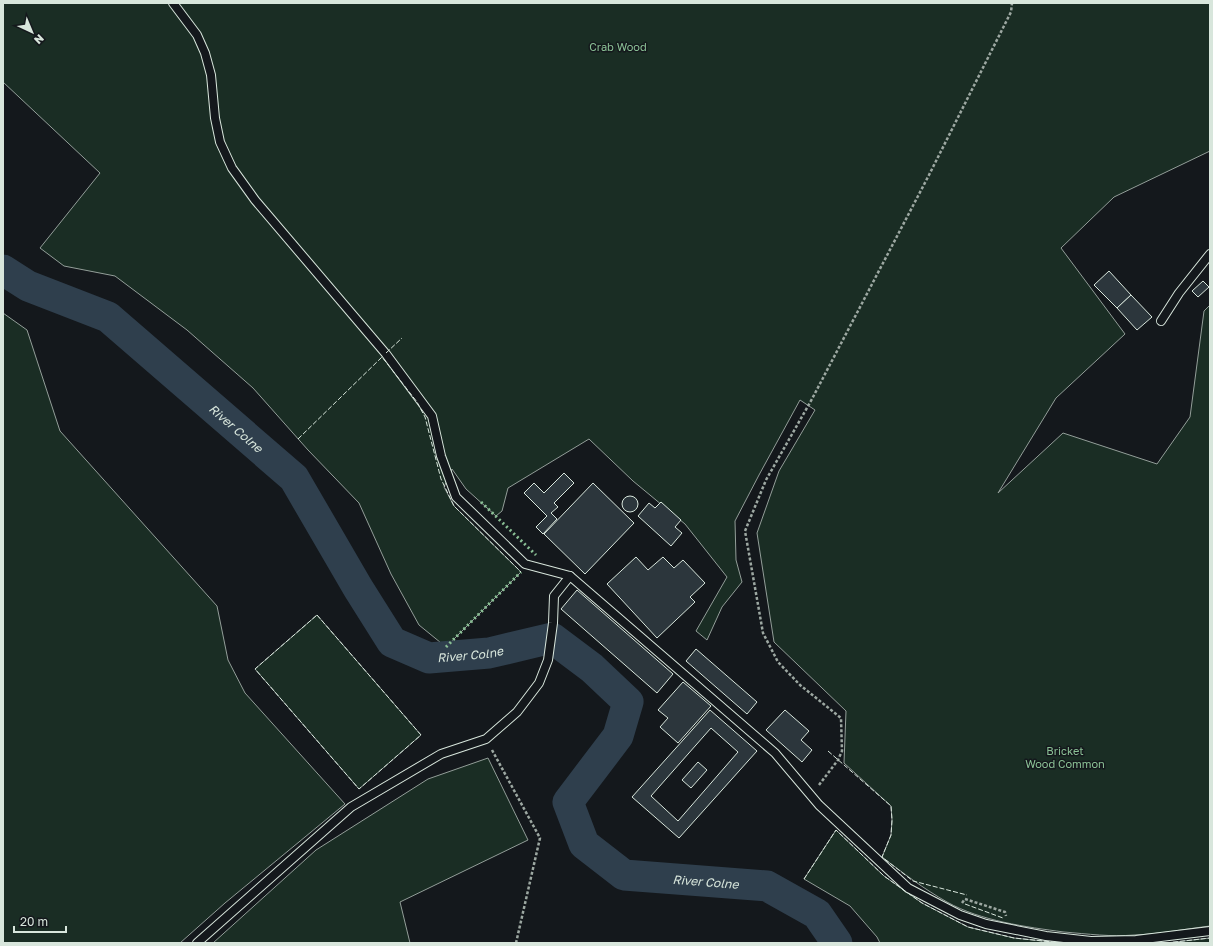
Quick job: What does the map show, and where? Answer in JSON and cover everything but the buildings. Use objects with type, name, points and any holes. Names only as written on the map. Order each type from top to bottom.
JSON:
[{"type":"lane","points":[[173,3],[197,35],[205,53],[211,75],[215,118],[220,142],[232,168],[254,200],[386,354],[432,416],[441,456],[456,497],[525,564],[570,576],[775,753],[810,795],[844,829],[908,888],[960,915],[986,924],[1046,936],[1090,941],[1136,940],[1210,931]]},
{"type":"lane","points":[[1162,321],[1179,293],[1210,254]]},
{"type":"lane","points":[[197,943],[351,807],[441,754],[486,739],[517,712],[539,683],[548,660],[553,623],[554,596],[570,576]]},
{"type":"path","points":[[810,795],[838,760],[842,751],[841,718],[800,685],[778,662],[763,633],[745,530],[766,480],[812,400],[929,175],[1011,12],[1012,3]]},
{"type":"path","points":[[486,739],[540,838],[516,943]]},
{"type":"green space","points":[[3,3],[1210,3],[1210,151],[1114,197],[1061,248],[1125,334],[1056,398],[998,493],[1063,433],[1157,464],[1190,417],[1204,311],[1210,305],[1210,926],[1153,934],[1117,936],[1064,932],[989,919],[960,909],[947,902],[882,857],[891,835],[891,806],[844,763],[846,711],[774,642],[757,533],[779,471],[815,410],[800,400],[735,521],[736,560],[742,582],[722,607],[707,640],[696,631],[727,577],[685,524],[633,481],[589,439],[508,488],[502,511],[496,516],[466,489],[452,469],[444,487],[454,506],[521,572],[446,647],[419,625],[391,574],[359,503],[308,450],[253,388],[187,330],[115,276],[64,266],[40,248],[100,173],[3,82]]},
{"type":"green space","points":[[3,313],[27,330],[60,431],[217,606],[228,660],[245,693],[345,804],[225,903],[180,943],[3,943]]},
{"type":"green space","points":[[317,615],[421,735],[359,789],[255,669]]},
{"type":"green space","points":[[488,758],[528,840],[400,902],[410,943],[213,943],[316,850],[428,779]]},
{"type":"green space","points":[[836,830],[884,876],[922,903],[968,927],[1014,938],[1062,943],[880,943],[877,937],[850,906],[804,879]]},
{"type":"green space","points":[[1210,938],[1210,943],[1166,943]]},
{"type":"waterway","name":"River Colne","points":[[3,270],[28,286],[108,317],[294,478],[358,588],[392,642],[429,658],[489,653],[552,638],[592,668],[628,702],[618,736],[568,802],[584,844],[624,875],[767,886],[817,914],[837,943]]},
{"type":"hedge","points":[[481,502],[536,555]]},
{"type":"hedge","points":[[446,647],[521,572]]},
{"type":"fence","points":[[386,353],[402,338]]},
{"type":"fence","points":[[298,439],[382,357],[417,402],[425,417],[441,479],[454,506],[521,572]]},
{"type":"fence","points":[[317,615],[421,735],[359,789],[255,669],[317,615]]},
{"type":"fence","points":[[828,751],[891,806],[891,835],[882,857],[913,881],[967,895]]},
{"type":"fence","points":[[804,879],[836,830],[884,876],[922,903],[968,927],[1014,938],[1062,943]]},
{"type":"fence","points":[[965,904],[1003,918]]},
{"type":"fence","points":[[1166,943],[1210,938]]},
{"type":"park label","name":"Crab Wood","points":[[618,46]]},
{"type":"park label","name":"Bricket Wood Common","points":[[1065,756]]}]
